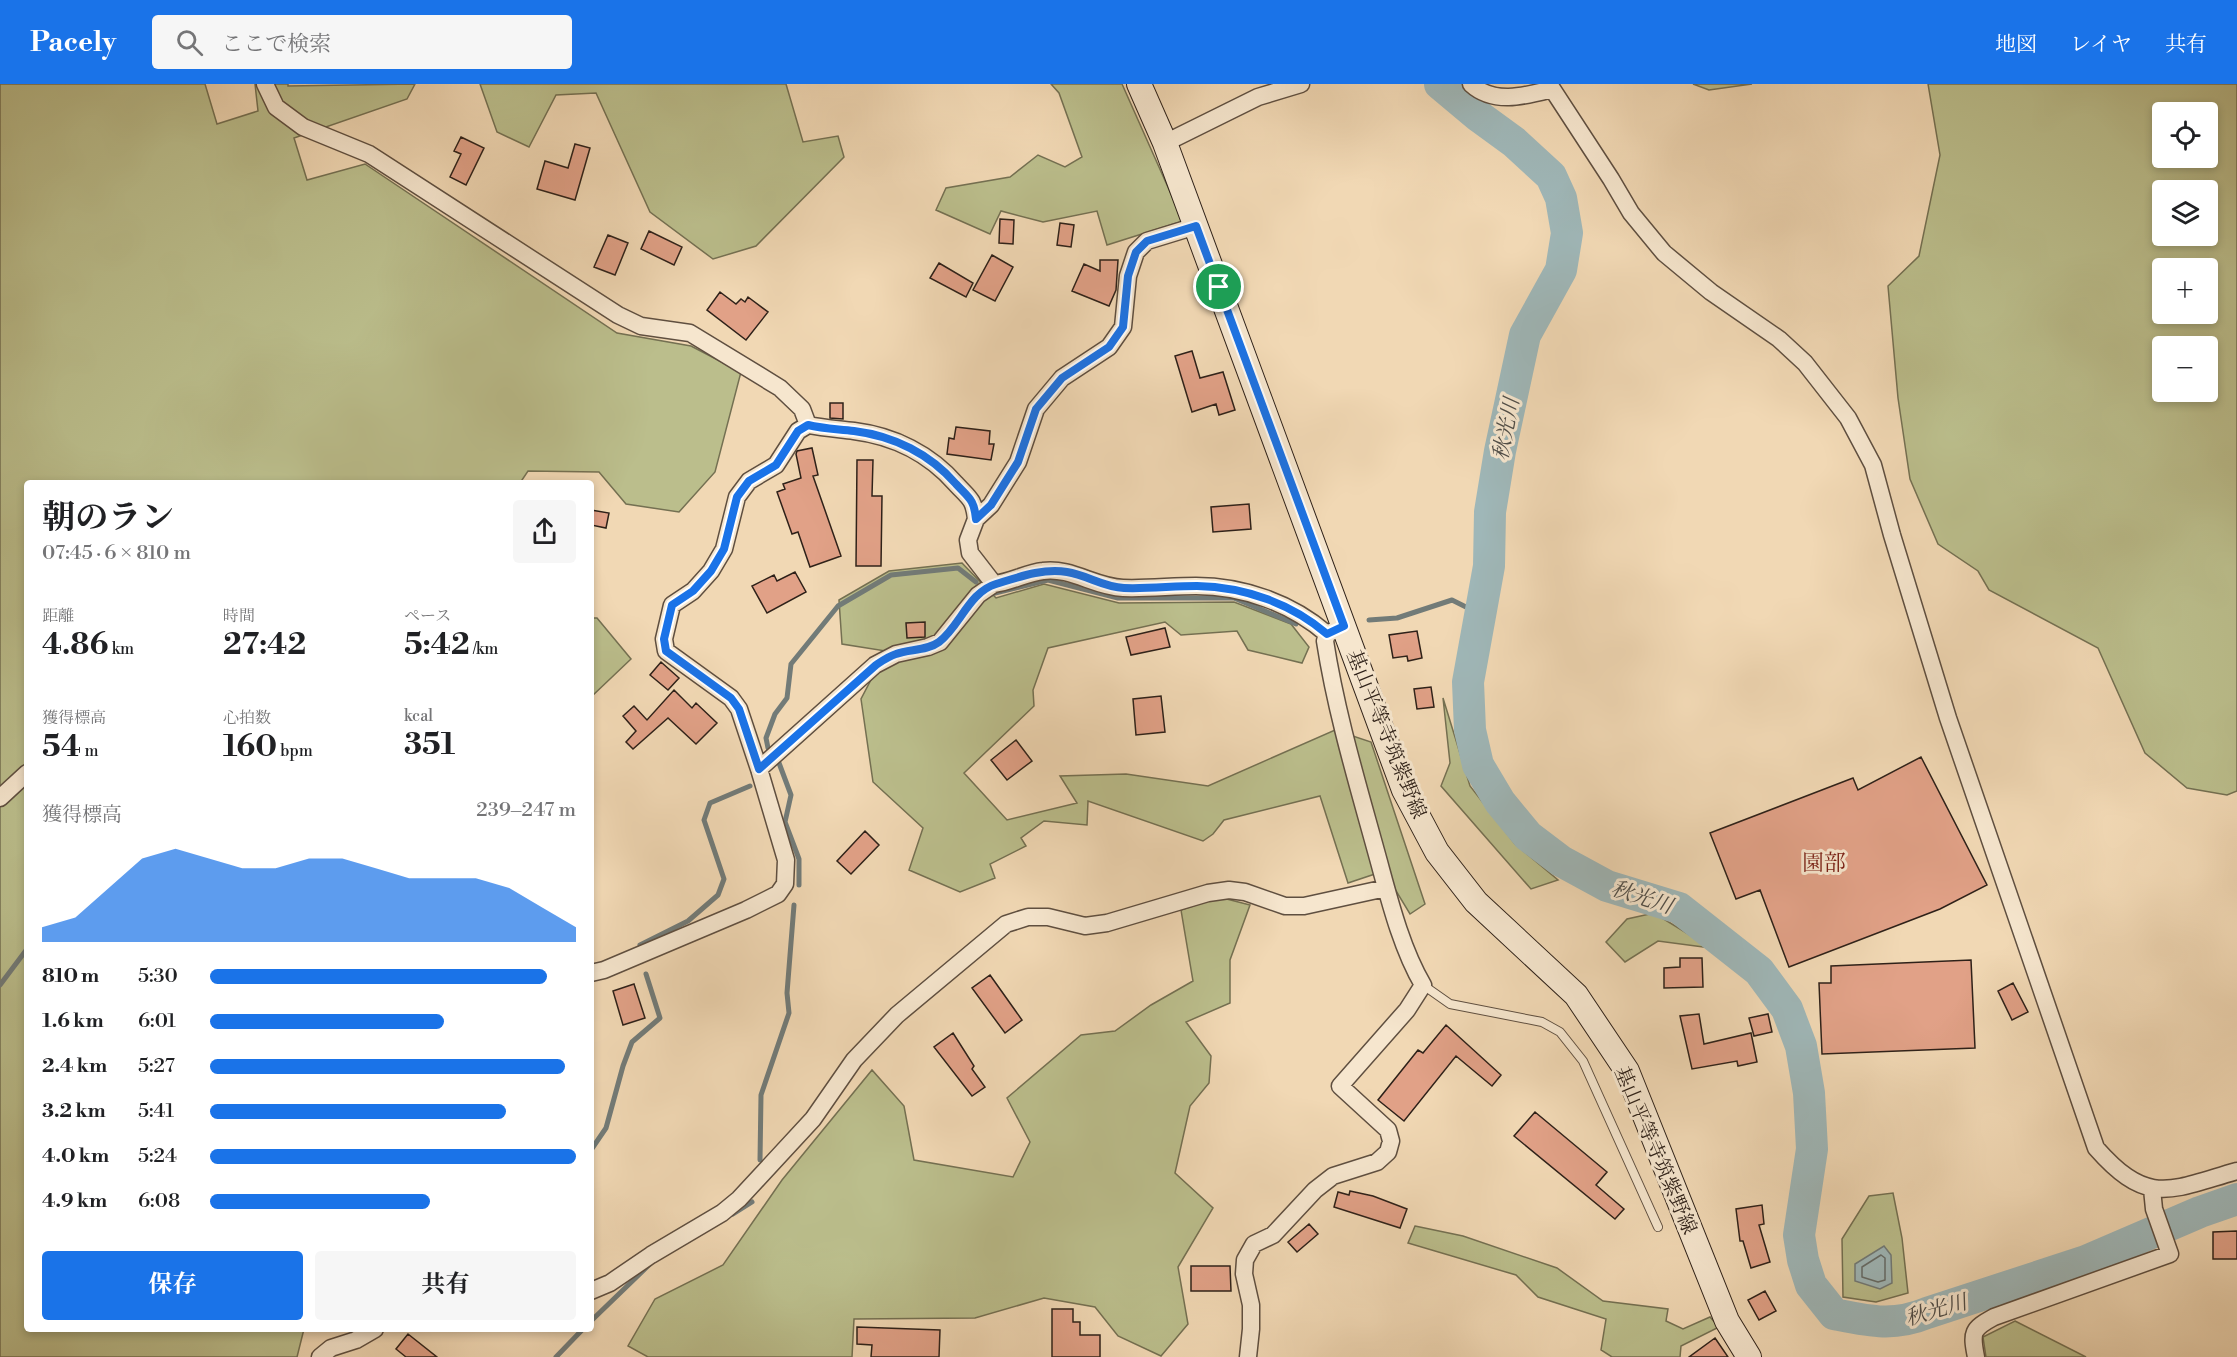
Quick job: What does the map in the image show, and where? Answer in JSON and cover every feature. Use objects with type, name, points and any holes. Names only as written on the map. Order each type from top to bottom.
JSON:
[{"type":"main road","name":"基山平等寺筑紫野線","points":[[1139,84],[1165,143],[1196,226],[1335,630],[1404,790],[1437,852],[1476,902],[1576,995],[1627,1071],[1727,1321],[1749,1357]]},
{"type":"street","points":[[265,84],[276,107],[303,127],[369,154],[618,315],[641,326],[690,333],[780,388],[802,409],[808,425]]},
{"type":"street","points":[[1165,143],[1258,97],[1301,84]]},
{"type":"street","points":[[1472,84],[1493,97],[1520,97],[1550,87],[1631,213],[1664,253],[1711,292],[1779,339],[1804,363],[1848,418],[1874,465],[1892,535],[1948,718],[2096,1148],[2122,1174],[2152,1189],[2170,1190],[2237,1171]]},
{"type":"street","points":[[976,519],[991,505],[1018,462],[1036,409],[1062,378],[1109,347],[1123,327],[1128,276],[1136,252],[1147,241],[1196,226]]},
{"type":"street","points":[[594,972],[778,894],[785,884],[786,860],[739,709],[731,698],[666,651],[664,639],[672,605],[693,591],[711,571],[724,549],[737,497],[749,481],[776,465],[798,431],[808,425],[864,433],[890,440],[921,453],[942,468],[975,504],[976,519],[968,540],[970,553],[994,584]]},
{"type":"street","points":[[759,769],[876,665],[896,654],[928,647],[939,642],[978,596],[994,584],[1043,571],[1068,572],[1104,585],[1122,588],[1198,586],[1230,588],[1267,598],[1335,630],[1325,641],[1345,734],[1386,888],[1413,968],[1423,985],[1407,1010],[1340,1086],[1388,1130],[1391,1141],[1388,1152],[1377,1162],[1333,1176],[1315,1190],[1273,1235],[1254,1244],[1245,1260],[1244,1274],[1251,1305],[1248,1357]]},
{"type":"street","points":[[0,798],[24,776]]},
{"type":"street","points":[[594,1290],[610,1284],[651,1255],[722,1213],[739,1199],[813,1119],[854,1060],[897,1015],[1006,924],[1028,917],[1048,917],[1085,926],[1107,923],[1208,893],[1229,890],[1245,892],[1285,906],[1304,906],[1386,888]]},
{"type":"street","points":[[1976,1357],[1973,1333],[1977,1326],[1994,1317],[2170,1254],[2170,1248],[2154,1209],[2152,1189]]},
{"type":"street","points":[[320,1357],[331,1348],[356,1340],[370,1332]]},
{"type":"lane","points":[[1423,985],[1450,1004],[1542,1022],[1560,1032],[1583,1061],[1658,1227]]},
{"type":"green space","points":[[0,84],[205,84],[217,124],[258,111],[255,84],[288,84],[288,86],[415,84],[407,99],[294,138],[307,180],[365,164],[617,333],[691,346],[741,372],[715,472],[679,512],[626,504],[599,472],[528,471],[522,480],[24,480],[24,1332],[303,1332],[297,1357],[0,1357]]},
{"type":"green space","points":[[480,84],[786,84],[803,142],[838,136],[844,157],[756,246],[713,259],[650,212],[596,93],[556,95],[529,147],[497,132]]},
{"type":"green space","points":[[1051,84],[1122,84],[1183,221],[1107,245],[1097,211],[1043,222],[1001,211],[990,234],[936,210],[946,188],[1010,177],[1038,155],[1065,167],[1082,157],[1059,93]]},
{"type":"green space","points":[[1693,84],[1752,84],[1709,90]]},
{"type":"green space","points":[[1928,84],[2237,84],[2237,791],[2227,795],[2187,788],[2145,753],[2098,648],[1989,590],[1978,571],[1938,544],[1910,479],[1898,398],[1888,286],[1919,256],[1940,155]]},
{"type":"green space","points":[[962,563],[996,598],[1044,584],[1119,603],[1234,602],[1291,624],[1309,647],[1302,663],[1248,650],[1237,631],[1181,635],[1165,622],[1048,648],[1033,690],[1034,706],[964,773],[1007,820],[1077,803],[1060,776],[1126,774],[1208,786],[1335,730],[1371,742],[1425,904],[1410,914],[1384,871],[1348,883],[1320,796],[1224,820],[1213,834],[1203,841],[1088,801],[1087,825],[1044,821],[1021,838],[1026,846],[990,864],[995,878],[960,892],[909,870],[923,828],[873,782],[861,699],[886,651],[842,644],[839,600],[889,571]]},
{"type":"green space","points":[[594,618],[597,618],[631,659],[594,694]]},
{"type":"green space","points":[[1443,698],[1470,786],[1515,844],[1558,880],[1531,889],[1441,786],[1450,763]]},
{"type":"green space","points":[[1219,897],[1250,905],[1230,960],[1230,1003],[1186,1022],[1211,1056],[1209,1083],[1190,1106],[1175,1173],[1213,1208],[1178,1267],[1188,1324],[1161,1356],[1118,1336],[1095,1307],[1044,1298],[975,1318],[854,1319],[852,1357],[648,1357],[628,1346],[655,1299],[723,1265],[782,1180],[872,1070],[904,1106],[914,1160],[1013,1177],[1030,1142],[1007,1098],[1081,1035],[1115,1031],[1151,1005],[1193,981],[1181,910]]},
{"type":"green space","points":[[1654,913],[1711,948],[1658,941],[1625,962],[1606,942],[1627,919]]},
{"type":"green space","points":[[1893,1193],[1902,1238],[1908,1293],[1876,1302],[1843,1297],[1842,1239],[1869,1196]]},
{"type":"green space","points":[[1415,1226],[1463,1236],[1557,1268],[1603,1301],[1668,1309],[1666,1321],[1683,1329],[1710,1317],[1719,1327],[1681,1346],[1680,1357],[1612,1357],[1601,1350],[1606,1319],[1538,1297],[1516,1275],[1408,1243]]},
{"type":"green space","points":[[2015,1321],[2086,1357],[1986,1357],[1983,1337]]},
{"type":"water","points":[[1884,1246],[1891,1255],[1892,1283],[1880,1289],[1855,1281],[1855,1264]]},
{"type":"building","points":[[461,137],[484,148],[466,185],[450,177],[461,154],[454,151]]},
{"type":"building","points":[[575,144],[590,148],[575,200],[537,189],[545,161],[568,168]]},
{"type":"building","points":[[1000,219],[1014,220],[1013,244],[999,243]]},
{"type":"building","points":[[1060,223],[1074,225],[1071,247],[1057,245]]},
{"type":"building","points":[[649,231],[682,247],[674,265],[641,249]]},
{"type":"building","points":[[608,235],[628,243],[615,275],[594,267]]},
{"type":"building","points":[[992,255],[1013,267],[995,301],[973,290]]},
{"type":"building","points":[[1100,260],[1118,260],[1116,290],[1109,306],[1072,291],[1084,264],[1100,271]]},
{"type":"building","points":[[939,263],[973,283],[966,297],[930,278]]},
{"type":"building","points":[[720,292],[736,304],[741,299],[745,302],[748,297],[768,312],[746,340],[707,310]]},
{"type":"building","points":[[1192,351],[1200,378],[1223,372],[1235,410],[1219,415],[1216,404],[1192,412],[1175,356]]},
{"type":"building","points":[[830,403],[843,403],[843,419],[830,418]]},
{"type":"building","points":[[956,427],[990,431],[989,444],[994,444],[991,460],[947,454],[949,438],[954,439]]},
{"type":"building","points":[[812,448],[818,475],[813,476],[841,556],[810,567],[798,532],[792,534],[777,492],[785,489],[783,484],[801,478],[797,451]]},
{"type":"building","points":[[857,460],[873,460],[872,496],[882,496],[881,566],[856,566]]},
{"type":"building","points":[[1249,504],[1251,529],[1213,532],[1211,507]]},
{"type":"building","points":[[594,510],[609,513],[606,528],[594,526]]},
{"type":"building","points":[[795,572],[806,592],[767,613],[752,586],[774,575],[777,581]]},
{"type":"building","points":[[925,622],[925,637],[907,638],[906,623]]},
{"type":"building","points":[[1165,628],[1170,647],[1131,655],[1126,637]]},
{"type":"building","points":[[1417,631],[1422,658],[1408,661],[1407,656],[1393,658],[1389,635]]},
{"type":"building","points":[[661,662],[679,678],[668,690],[650,675]]},
{"type":"building","points":[[1431,687],[1434,707],[1417,709],[1414,689]]},
{"type":"building","points":[[674,690],[692,708],[696,703],[717,723],[696,744],[668,718],[633,749],[626,742],[636,731],[623,716],[634,706],[647,720]]},
{"type":"building","points":[[1161,696],[1165,732],[1136,735],[1133,699]]},
{"type":"building","points":[[1016,740],[1032,761],[1007,780],[991,760]]},
{"type":"building","points":[[1921,757],[1987,885],[1940,909],[1789,967],[1760,890],[1736,899],[1710,833],[1853,778],[1858,790]]},
{"type":"building","points":[[865,831],[879,845],[851,874],[837,861]]},
{"type":"building","points":[[1680,958],[1702,958],[1703,987],[1664,988],[1664,968],[1680,967]]},
{"type":"building","points":[[1971,960],[1975,1048],[1822,1054],[1819,983],[1831,983],[1831,966]]},
{"type":"building","points":[[990,975],[1022,1020],[1005,1033],[972,988]]},
{"type":"building","points":[[2013,983],[2028,1012],[2012,1020],[1998,991]]},
{"type":"building","points":[[634,984],[645,1018],[623,1025],[613,991]]},
{"type":"building","points":[[1699,1014],[1704,1044],[1751,1033],[1757,1062],[1738,1066],[1737,1061],[1692,1069],[1680,1016]]},
{"type":"building","points":[[1768,1014],[1772,1032],[1754,1036],[1749,1018]]},
{"type":"building","points":[[1446,1025],[1501,1075],[1492,1086],[1456,1056],[1404,1121],[1378,1100],[1418,1050],[1423,1053]]},
{"type":"building","points":[[953,1033],[974,1066],[972,1069],[985,1087],[972,1096],[934,1047]]},
{"type":"building","points":[[1535,1112],[1607,1172],[1596,1185],[1624,1209],[1615,1219],[1514,1136]]},
{"type":"building","points":[[1350,1191],[1373,1196],[1407,1209],[1400,1228],[1334,1207],[1338,1192],[1349,1195]]},
{"type":"building","points":[[1762,1205],[1764,1224],[1759,1225],[1770,1262],[1751,1268],[1743,1241],[1740,1241],[1736,1209]]},
{"type":"building","points":[[1309,1224],[1318,1234],[1297,1252],[1288,1242]]},
{"type":"building","points":[[2237,1231],[2237,1259],[2213,1259],[2213,1232]]},
{"type":"building","points":[[1191,1266],[1230,1266],[1231,1291],[1191,1291]]},
{"type":"building","points":[[1765,1291],[1776,1311],[1759,1320],[1748,1300]]},
{"type":"building","points":[[1052,1309],[1073,1309],[1073,1322],[1080,1322],[1080,1335],[1100,1335],[1100,1357],[1052,1357]]},
{"type":"building","points":[[857,1327],[940,1330],[939,1357],[871,1357],[872,1345],[857,1344]]},
{"type":"building","points":[[408,1334],[437,1357],[406,1357],[396,1349]]},
{"type":"building","points":[[1715,1338],[1728,1357],[1689,1357]]},
{"type":"waterway","name":"秋光川","points":[[1440,84],[1514,142],[1551,176],[1561,198],[1567,233],[1561,270],[1525,335],[1500,451],[1490,512],[1489,566],[1468,682],[1470,730],[1478,765],[1500,802],[1528,836],[1561,861],[1607,886],[1679,908],[1759,971],[1787,1009],[1801,1046],[1809,1093],[1812,1149],[1799,1235],[1803,1260],[1811,1285],[1834,1314],[1881,1321],[1903,1320],[2086,1261],[2200,1212],[2237,1199]]},
{"type":"waterway","points":[[768,748],[766,738],[775,714],[787,698],[791,664],[838,606],[891,575],[958,568],[976,582]]},
{"type":"waterway","points":[[991,594],[1048,580],[1118,598],[1234,598],[1296,624]]},
{"type":"waterway","points":[[1369,620],[1397,618],[1452,600],[1480,614]]},
{"type":"waterway","points":[[779,763],[791,795],[785,822],[799,859],[799,885]]},
{"type":"waterway","points":[[640,945],[688,921],[718,895],[724,879],[704,820],[710,803],[750,786]]},
{"type":"waterway","points":[[760,1160],[761,1095],[789,1013],[787,993],[794,905]]},
{"type":"waterway","points":[[0,985],[24,953]]},
{"type":"waterway","points":[[594,1146],[606,1128],[632,1042],[660,1018],[646,974]]},
{"type":"waterway","points":[[733,1214],[752,1202]]},
{"type":"waterway","points":[[594,1318],[650,1264]]},
{"type":"waterway","points":[[556,1357],[580,1332]]},
{"type":"district","name":"園部","points":[[1824,862]]},
{"type":"route","points":[[1196,226],[1219,287],[1344,626],[1327,634],[1310,619],[1267,598],[1230,588],[1198,586],[1122,588],[1104,585],[1068,572],[1043,571],[1005,583],[994,584],[978,596],[939,642],[928,647],[896,654],[876,665],[759,769],[739,709],[731,698],[666,651],[664,639],[672,605],[693,591],[711,571],[724,549],[737,497],[749,481],[776,465],[786,446],[798,431],[808,425],[855,431],[890,440],[921,453],[942,468],[975,504],[976,519],[991,505],[1018,462],[1036,409],[1062,378],[1109,347],[1123,327],[1128,276],[1136,252],[1147,241],[1196,226]]}]
